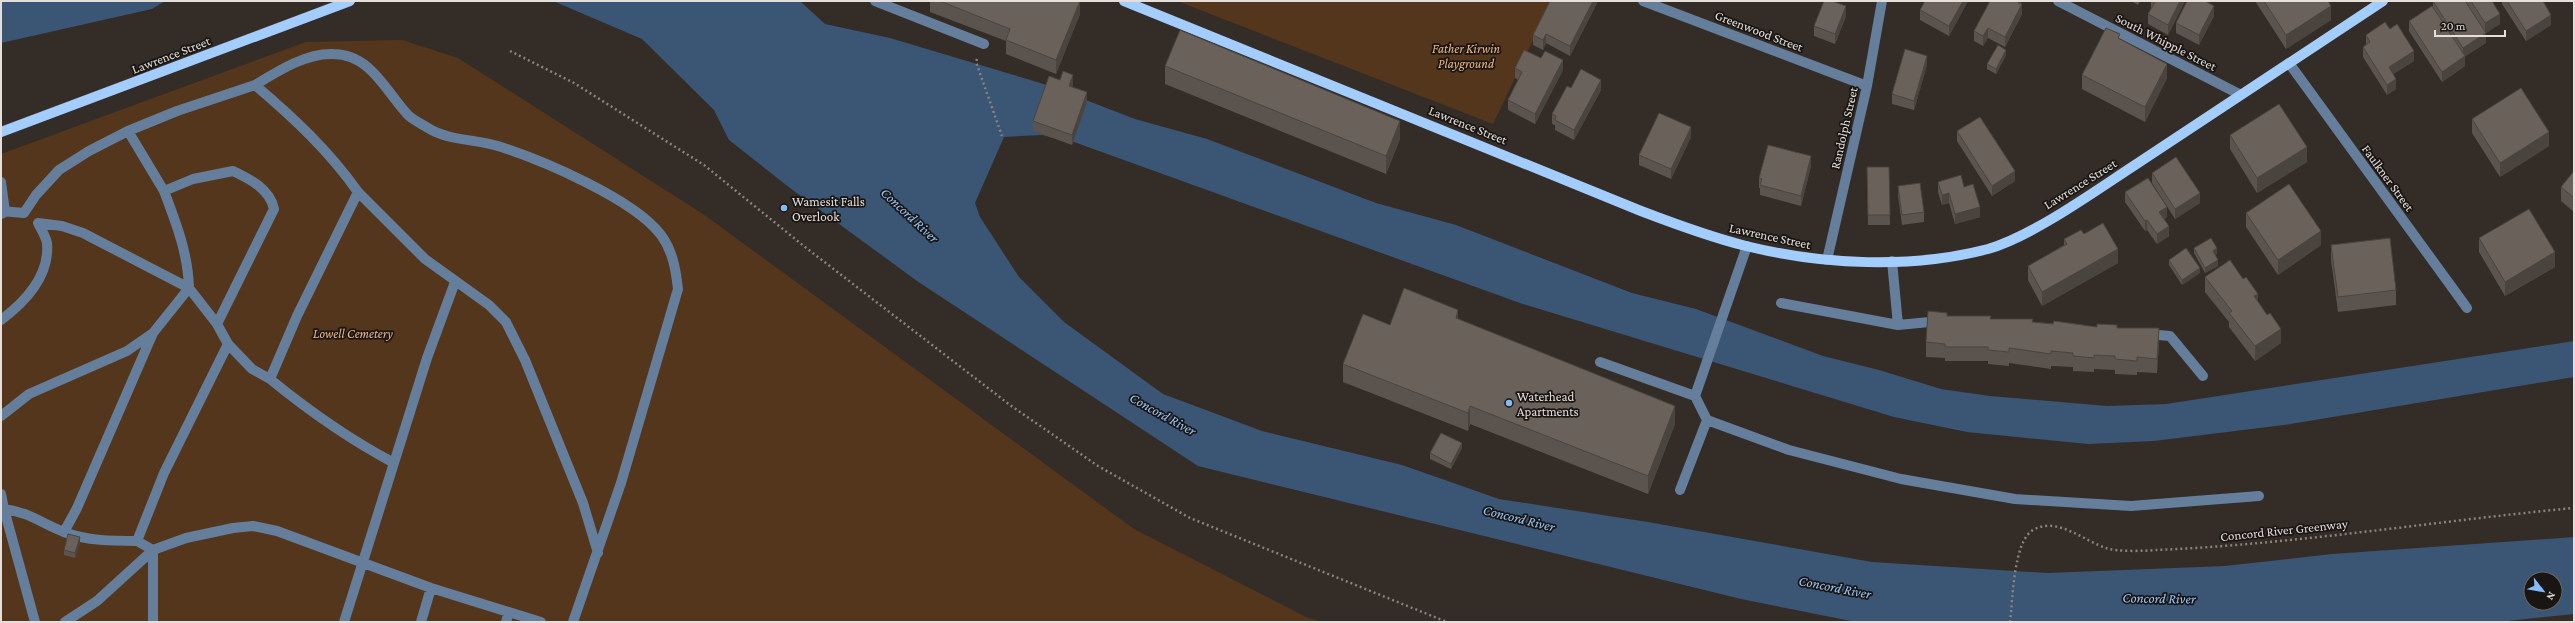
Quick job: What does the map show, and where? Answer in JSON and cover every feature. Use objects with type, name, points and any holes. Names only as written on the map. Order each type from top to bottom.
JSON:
[{"type":"main road","name":"Lawrence Street","points":[[1,132],[350,1]]},
{"type":"main road","name":"Lawrence Street","points":[[1124,1],[1641,211],[1746,246],[1827,260],[1892,261],[1948,256],[1990,248],[2025,232],[2098,189],[2383,1]]},
{"type":"street","points":[[875,1],[984,44]]},
{"type":"street","name":"Greenwood Street","points":[[1643,1],[1867,86]]},
{"type":"street","name":"Randolph Street","points":[[1827,260],[1867,86],[1882,1]]},
{"type":"street","name":"South Whipple Street","points":[[2058,1],[2241,96]]},
{"type":"street","points":[[24,213],[36,195],[59,170],[128,131],[177,111],[255,85],[279,71],[312,57],[334,54],[352,57],[364,64],[378,77],[408,115],[429,129],[442,135],[497,146],[571,176],[641,214],[661,236],[675,263],[678,290],[650,389],[598,553],[573,622]]},
{"type":"street","name":"Faulkner Street","points":[[2289,62],[2467,308]]},
{"type":"street","points":[[255,85],[294,118],[328,152],[358,192],[425,260],[489,305],[506,322],[525,360],[583,503],[598,553]]},
{"type":"street","points":[[64,532],[77,508],[153,333],[189,288],[188,266],[180,233],[164,191],[128,131]]},
{"type":"street","points":[[164,191],[193,179],[233,171],[262,188],[272,199],[274,209],[269,223],[217,324]]},
{"type":"street","points":[[1,182],[2,212],[24,213],[38,223],[62,226],[83,233],[189,288],[217,324],[228,344],[252,369],[270,379],[304,407],[341,432],[394,463]]},
{"type":"street","points":[[270,379],[297,316],[358,192]]},
{"type":"street","points":[[1,320],[19,306],[34,288],[44,265],[47,243],[38,223]]},
{"type":"street","points":[[1695,396],[1746,246]]},
{"type":"street","points":[[1892,261],[1898,325]]},
{"type":"street","points":[[344,622],[427,358],[455,282]]},
{"type":"street","points":[[1782,304],[1898,325],[1952,321]]},
{"type":"street","points":[[1,416],[29,394],[127,351],[153,333]]},
{"type":"street","points":[[2139,333],[2170,336],[2203,376]]},
{"type":"street","points":[[137,541],[164,473],[228,344]]},
{"type":"street","points":[[1600,362],[1695,396],[1707,420],[1789,450],[1894,477],[2015,499],[2131,506],[2259,496]]},
{"type":"street","points":[[1680,490],[1707,420]]},
{"type":"street","points":[[1,494],[3,509],[34,622]]},
{"type":"street","points":[[3,509],[25,512],[64,532],[113,541],[137,541],[153,550]]},
{"type":"street","points":[[65,622],[97,601],[153,550],[186,538],[253,526],[277,531],[507,617],[541,622]]},
{"type":"street","points":[[153,550],[154,622]]},
{"type":"street","points":[[421,622],[431,588]]},
{"type":"path","points":[[510,51],[574,83],[704,165],[805,247],[1004,400],[1098,466],[1190,518],[1447,622]]},
{"type":"path","points":[[976,62],[1002,136]]},
{"type":"path","name":"Concord River Greenway","points":[[2010,622],[2018,558],[2026,536],[2040,527],[2065,529],[2106,549],[2156,550],[2344,534],[2574,508]]},
{"type":"green space","name":"Father Kirwin Playground","points":[[1177,1],[1552,1],[1493,124]]},
{"type":"green space","name":"Lowell Cemetery","points":[[402,40],[458,58],[703,214],[1134,529],[1306,617],[1322,622],[1,622],[1,154],[306,42]]},
{"type":"water","points":[[1,1],[165,1],[152,9],[1,43]]},
{"type":"water","name":"Concord River","points":[[553,1],[800,1],[825,24],[890,38],[1047,85],[1135,119],[1207,139],[1376,203],[1456,225],[1632,293],[1696,309],[1823,356],[1879,370],[1941,389],[1990,396],[2107,406],[2166,404],[2574,341],[2574,377],[2284,425],[2154,441],[2088,444],[1967,432],[1894,417],[1520,303],[1074,142],[1042,135],[1004,137],[975,203],[980,217],[1019,277],[1064,322],[1163,394],[1262,431],[1402,465],[1499,499],[1648,522],[1872,562],[2048,573],[2225,566],[2332,554],[2574,537],[2574,614],[2498,622],[1856,622],[1741,599],[1198,466],[917,281],[790,188],[729,140],[714,110],[642,39]]},
{"type":"building","points":[[940,1],[1080,1],[1056,60],[1006,40],[1010,29]]},
{"type":"building","points":[[1550,1],[1593,1],[1570,46],[1546,34],[1543,40],[1533,35]]},
{"type":"building","points":[[1824,1],[1832,1],[1846,6],[1835,34],[1814,26]]},
{"type":"building","points":[[1925,1],[1963,1],[1949,26],[1920,10]]},
{"type":"building","points":[[1990,1],[2019,1],[2018,3],[2022,4],[2005,37],[1988,28],[1983,36],[1974,31]]},
{"type":"building","points":[[2154,1],[2180,1],[2168,25],[2148,14],[2155,2]]},
{"type":"building","points":[[2187,1],[2205,1],[2214,6],[2199,35],[2176,23]]},
{"type":"building","points":[[2264,1],[2328,1],[2331,6],[2286,35]]},
{"type":"building","points":[[2433,1],[2465,1],[2486,33],[2463,48]]},
{"type":"building","points":[[2471,1],[2492,1],[2500,14],[2485,23]]},
{"type":"building","points":[[2507,1],[2543,1],[2551,15],[2526,31]]},
{"type":"building","points":[[2432,6],[2465,56],[2442,72],[2409,21]]},
{"type":"building","points":[[2385,22],[2390,29],[2397,24],[2414,51],[2389,67],[2396,79],[2387,85],[2363,47],[2370,42],[2366,35]]},
{"type":"building","points":[[2106,28],[2120,34],[2118,38],[2167,64],[2145,107],[2082,75]]},
{"type":"building","points":[[1180,30],[1400,121],[1386,156],[1165,66]]},
{"type":"building","points":[[1998,45],[2006,50],[1996,69],[1987,64]]},
{"type":"building","points":[[1905,49],[1927,56],[1914,101],[1892,94]]},
{"type":"building","points":[[1524,50],[1541,58],[1545,51],[1563,60],[1535,114],[1508,100],[1522,72],[1515,68]]},
{"type":"building","points":[[1581,69],[1601,80],[1574,130],[1555,120],[1556,116],[1552,114],[1567,86],[1571,88]]},
{"type":"building","points":[[1063,71],[1073,75],[1069,86],[1087,92],[1072,135],[1033,121],[1049,76],[1060,80]]},
{"type":"building","points":[[2521,88],[2549,132],[2500,163],[2472,119]]},
{"type":"building","points":[[2279,104],[2307,147],[2257,178],[2230,135]]},
{"type":"building","points":[[1659,113],[1691,127],[1671,169],[1639,155]]},
{"type":"building","points":[[1980,117],[2015,171],[1992,186],[1957,131]]},
{"type":"building","points":[[1768,145],[1811,156],[1801,196],[1760,185],[1762,179],[1759,178]]},
{"type":"building","points":[[2176,157],[2200,193],[2175,209],[2152,173]]},
{"type":"building","points":[[1867,167],[1889,167],[1890,215],[1868,215]]},
{"type":"building","points":[[2574,171],[2574,198],[2561,187]]},
{"type":"building","points":[[1961,175],[1964,187],[1973,184],[1980,207],[1955,214],[1949,193],[1942,195],[1938,182]]},
{"type":"building","points":[[2148,178],[2167,207],[2159,212],[2169,226],[2157,234],[2147,220],[2145,221],[2125,192]]},
{"type":"building","points":[[1920,183],[1924,212],[1902,215],[1898,186]]},
{"type":"building","points":[[2289,184],[2321,231],[2278,260],[2246,213]]},
{"type":"building","points":[[2529,209],[2555,252],[2505,282],[2479,238]]},
{"type":"building","points":[[2103,223],[2118,249],[2042,292],[2028,266],[2067,244],[2064,239],[2081,230],[2084,234]]},
{"type":"building","points":[[2211,238],[2217,248],[2213,251],[2218,260],[2205,268],[2194,248]]},
{"type":"building","points":[[2390,238],[2396,290],[2338,297],[2331,245]]},
{"type":"building","points":[[2186,248],[2200,268],[2182,280],[2169,260]]},
{"type":"building","points":[[2230,260],[2243,279],[2246,277],[2258,294],[2254,296],[2267,315],[2270,313],[2281,329],[2255,346],[2229,313],[2232,311],[2205,277]]},
{"type":"building","name":"Waterhead Apartments","points":[[1404,288],[1458,310],[1456,318],[1675,406],[1648,476],[1470,406],[1468,413],[1343,364],[1363,314],[1390,325]]},
{"type":"building","points":[[1928,311],[1947,313],[1947,316],[1991,316],[1990,319],[2033,319],[2032,322],[2053,324],[2054,321],[2097,327],[2097,324],[2117,325],[2117,328],[2159,328],[2157,359],[2137,357],[2137,361],[2115,359],[2115,356],[2094,355],[2094,358],[2073,356],[2073,353],[2051,351],[2051,354],[2009,348],[2009,352],[1988,350],[1988,347],[1945,347],[1945,344],[1926,342]]},
{"type":"building","points":[[1441,433],[1462,443],[1451,464],[1430,453]]},
{"type":"building","points":[[68,534],[80,537],[75,553],[64,550]]},
{"type":"place","name":"Wamesit Falls Overlook","points":[[784,208]]},
{"type":"place","name":"Waterhead Apartments","points":[[1509,403]]}]
